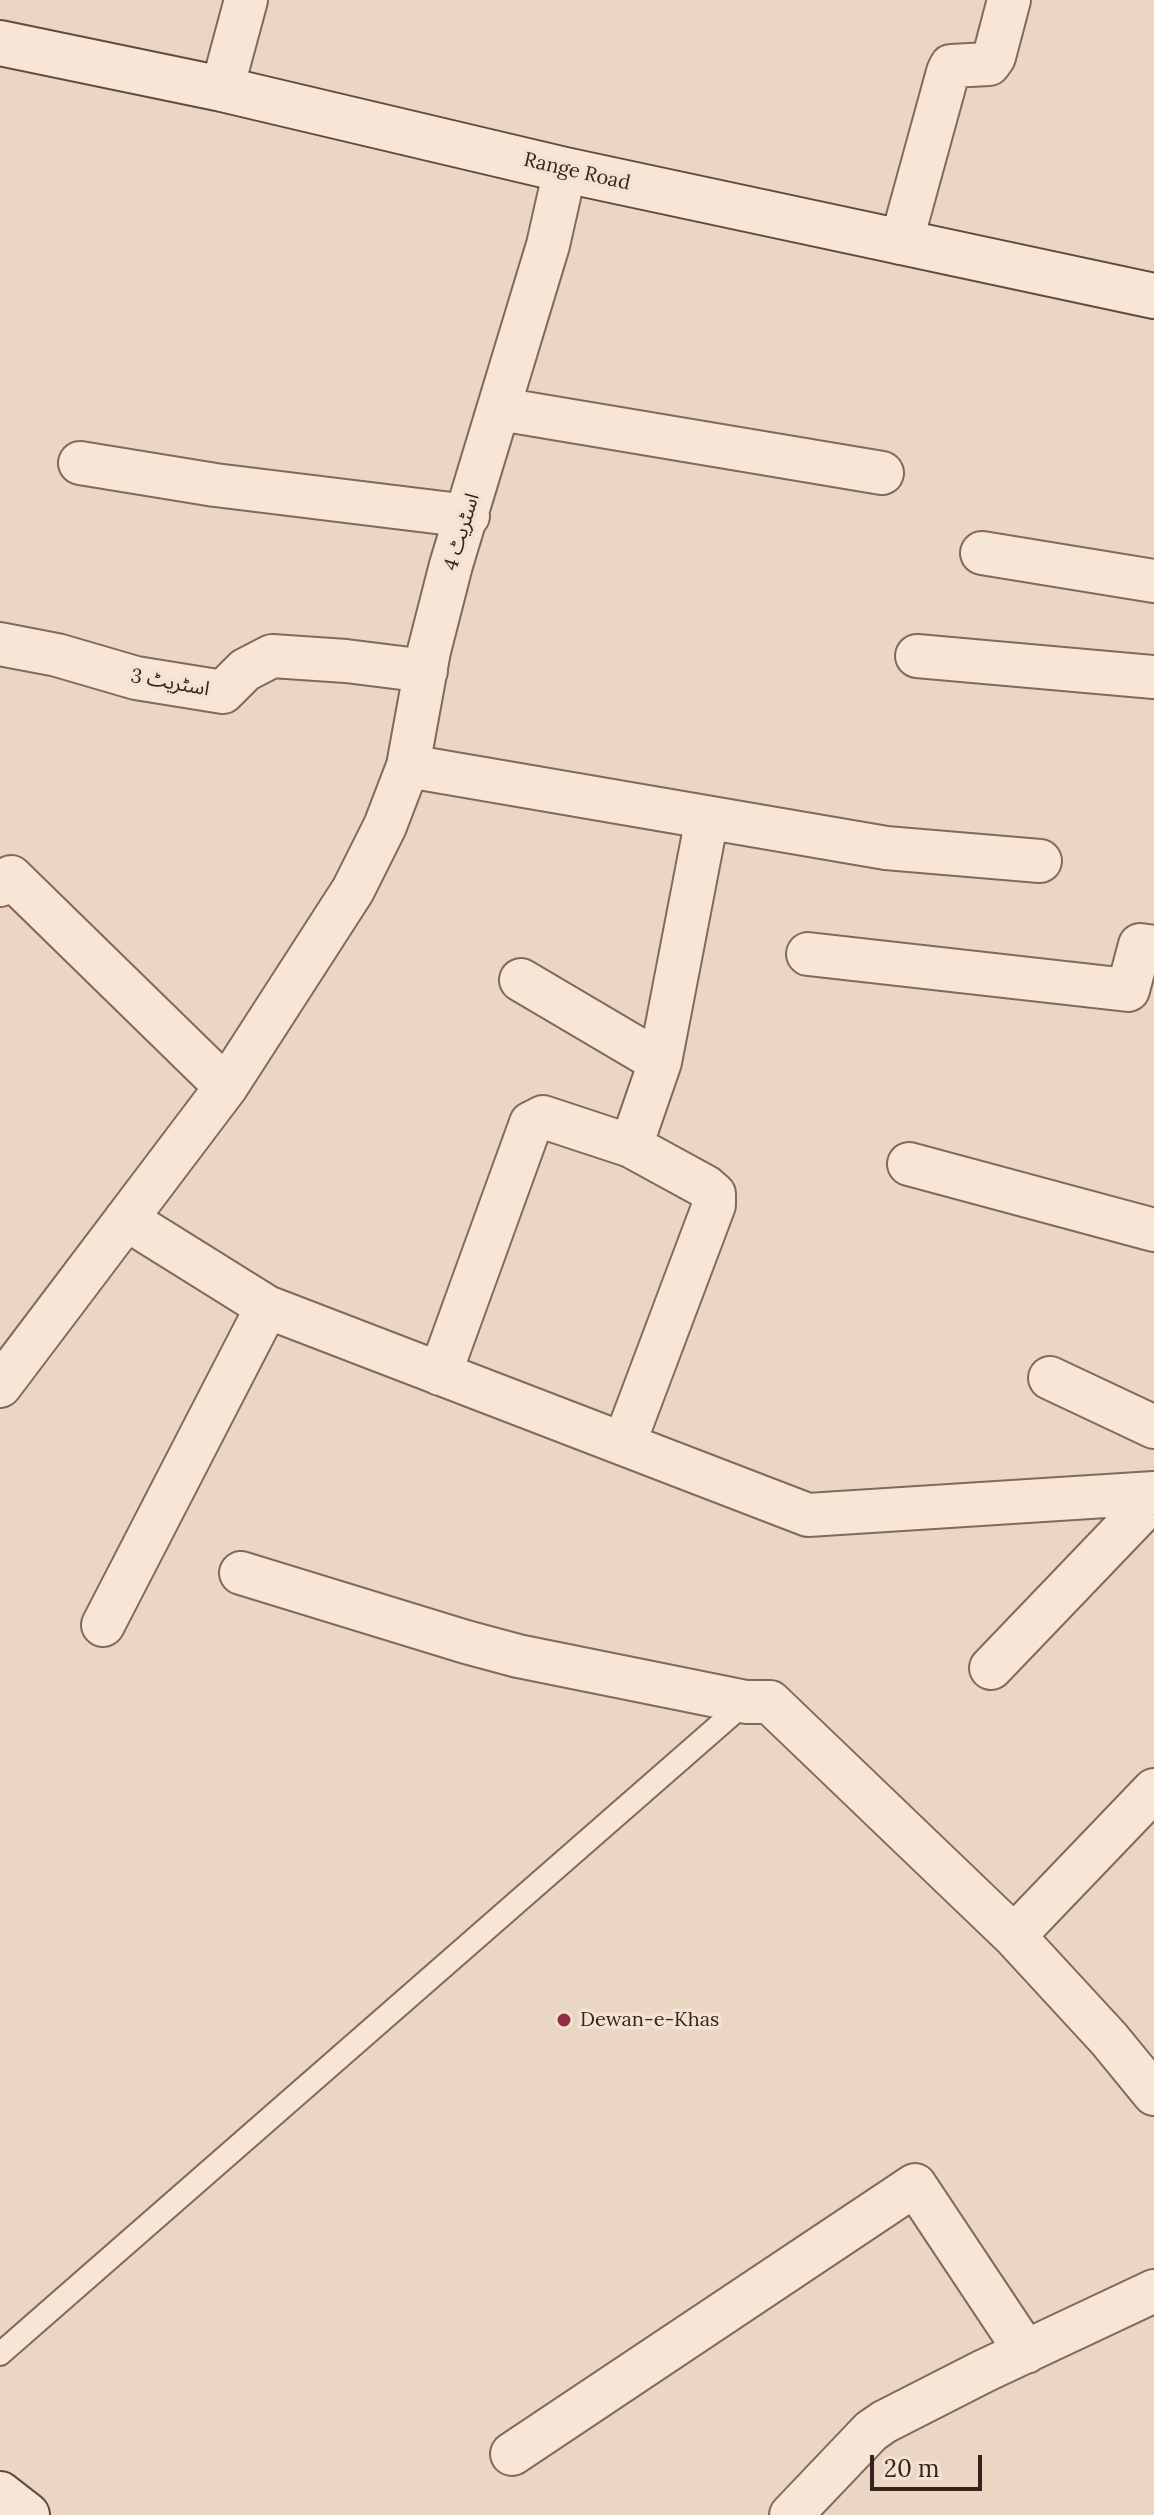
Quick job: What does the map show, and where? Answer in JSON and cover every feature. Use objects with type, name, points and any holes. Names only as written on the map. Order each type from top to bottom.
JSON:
[{"type":"main road","name":"Range Road","points":[[0,43],[222,89],[565,170],[1154,296]]},
{"type":"main road","points":[[0,2494],[27,2515]]},
{"type":"street","points":[[222,89],[246,0]]},
{"type":"street","points":[[901,243],[948,72],[951,66],[989,64],[994,57],[1009,0]]},
{"type":"street","name":"اسٹریٹ 4","points":[[0,1386],[226,1087],[353,890],[385,826],[408,766],[451,565],[548,245],[565,170]]},
{"type":"street","points":[[500,409],[882,473]]},
{"type":"street","points":[[80,463],[215,485],[468,516]]},
{"type":"street","points":[[982,553],[1154,581]]},
{"type":"street","name":"اسٹریٹ 3","points":[[0,644],[57,655],[136,678],[223,692],[245,670],[272,656],[426,671]]},
{"type":"street","points":[[917,656],[1154,677]]},
{"type":"street","points":[[408,766],[886,848],[1040,861]]},
{"type":"street","points":[[631,1146],[660,1062],[707,818]]},
{"type":"street","points":[[0,885],[11,877],[226,1087]]},
{"type":"street","points":[[808,954],[1128,990],[1140,945],[1154,947]]},
{"type":"street","points":[[521,980],[660,1062]]},
{"type":"street","points":[[440,1374],[531,1123],[543,1117],[631,1146],[706,1187],[714,1194],[714,1205],[624,1444]]},
{"type":"street","points":[[909,1164],[1151,1220]]},
{"type":"street","points":[[126,1219],[267,1307],[808,1515],[1154,1495]]},
{"type":"street","points":[[103,1625],[267,1307]]},
{"type":"street","points":[[1050,1378],[1154,1427]]},
{"type":"street","points":[[991,1668],[1154,1495]]},
{"type":"street","points":[[241,1573],[505,1653],[746,1702],[770,1702],[1014,1936],[1151,2084]]},
{"type":"street","points":[[1014,1936],[1154,1790]]},
{"type":"street","points":[[512,2454],[915,2185],[1026,2352]]},
{"type":"street","points":[[791,2515],[871,2431],[1154,2291]]},
{"type":"lane","points":[[0,2354],[746,1702]]},
{"type":"place","name":"Dewan-e-Khas","points":[[564,2020]]}]
